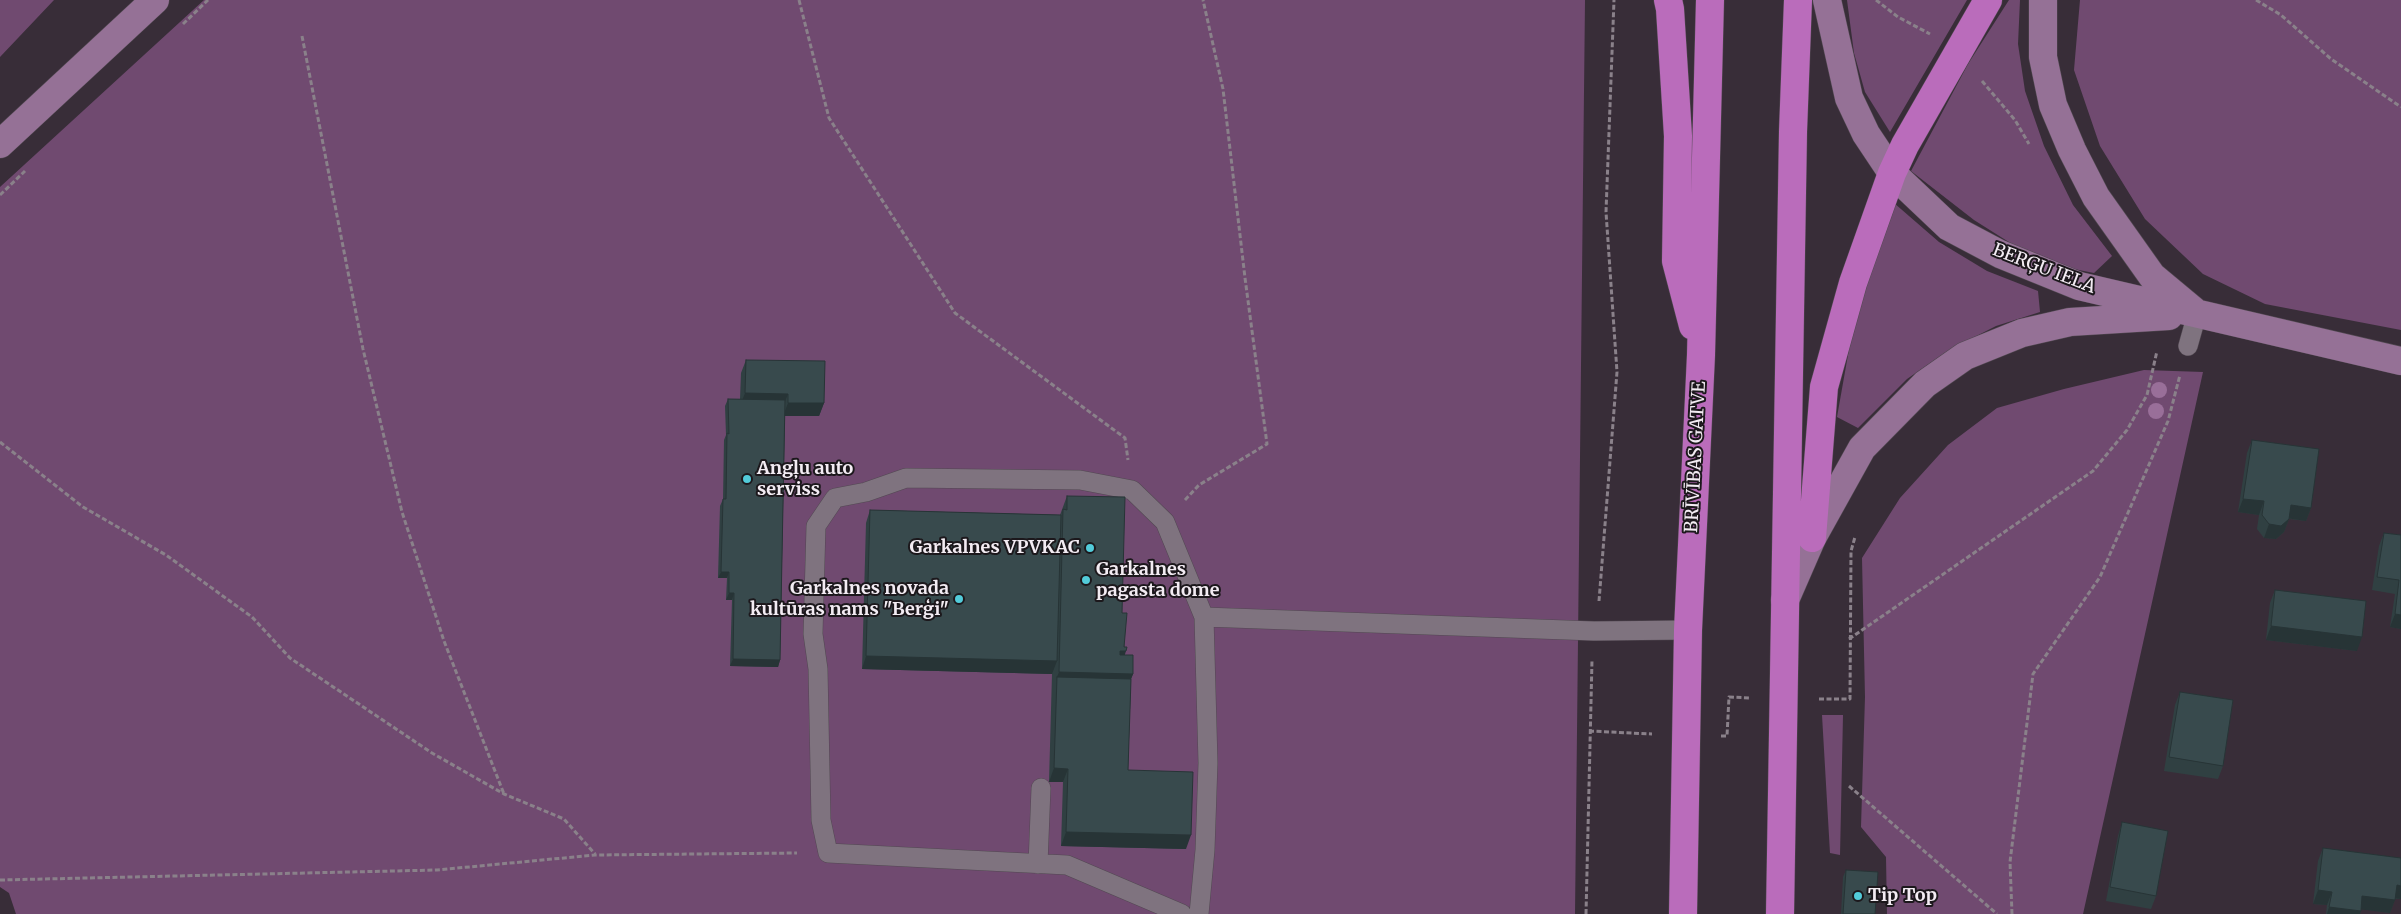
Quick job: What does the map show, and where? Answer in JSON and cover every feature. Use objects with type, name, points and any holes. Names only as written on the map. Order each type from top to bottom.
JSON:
[{"type":"highway","points":[[1668,0],[1678,136],[1676,261],[1701,355]]},
{"type":"highway","name":"BRĪVĪBAS GATVE","points":[[1683,914],[1688,630],[1701,355],[1710,0]]},
{"type":"highway","points":[[1780,914],[1798,0]]},
{"type":"highway","points":[[1812,538],[1824,387],[1852,284],[1892,174],[1905,145],[1988,0]]},
{"type":"main road","points":[[0,144],[155,0]]},
{"type":"main road","name":"BERĢU IELA","points":[[1827,0],[1849,98],[1866,134],[1892,174],[1949,227],[2000,254],[2079,286],[2401,361]]},
{"type":"main road","points":[[2043,0],[2043,57],[2053,105],[2072,150],[2096,197],[2152,276],[2197,314]]},
{"type":"main road","points":[[1785,600],[1812,538],[1862,448],[1925,384],[1965,356],[2022,333],[2070,322],[2197,314]]},
{"type":"lane","points":[[2188,346],[2197,314]]},
{"type":"lane","points":[[1182,914],[1068,866],[828,853],[821,820],[818,669],[812,634],[816,526],[835,498],[866,492],[906,478],[1080,480],[1132,490],[1165,522],[1204,617],[1208,764],[1205,858],[1199,914]]},
{"type":"lane","points":[[1204,617],[1594,631],[1688,630]]},
{"type":"lane","points":[[1038,864],[1041,788]]},
{"type":"path","points":[[799,0],[830,118],[955,313],[1125,438],[1132,490]]},
{"type":"path","points":[[1165,522],[1199,485],[1267,444],[1243,268],[1223,89],[1203,0]]},
{"type":"path","points":[[1586,914],[1589,731],[1594,631],[1599,598],[1617,372],[1606,212],[1614,0]]},
{"type":"path","points":[[2256,0],[2281,14],[2331,59],[2401,107]]},
{"type":"path","points":[[302,36],[363,349],[402,512],[444,641],[504,794]]},
{"type":"path","points":[[1849,639],[2093,471],[2127,430],[2147,395],[2159,343],[2188,346],[2168,421],[2100,577],[2033,674],[2010,862],[2012,914]]},
{"type":"path","points":[[0,442],[83,508],[166,555],[252,617],[290,658],[432,753],[504,794],[564,819],[596,855]]},
{"type":"path","points":[[1589,731],[1727,736],[1729,697],[1850,699],[1851,550],[1856,532]]},
{"type":"path","points":[[1848,786],[1997,914]]},
{"type":"path","points":[[0,880],[437,870],[596,855],[828,853]]},
{"type":"shaded area","points":[[0,0],[54,0],[0,57]]},
{"type":"shaded area","points":[[204,0],[1585,0],[1575,914],[16,914],[9,893],[0,887],[0,187]]},
{"type":"shaded area","points":[[1847,0],[1967,0],[1890,132],[1865,92],[1854,53]]},
{"type":"shaded area","points":[[2009,0],[2020,0],[2018,44],[2025,91],[2044,146],[2073,205],[2112,256],[2094,273],[2074,269],[2023,251],[1974,220],[1911,171],[1968,64]]},
{"type":"shaded area","points":[[2080,0],[2401,0],[2401,330],[2265,304],[2203,274],[2145,219],[2100,146],[2074,70]]},
{"type":"shaded area","points":[[1894,203],[1939,242],[1987,271],[2038,291],[2040,312],[1996,326],[1949,350],[1907,379],[1858,428],[1837,417],[1851,338],[1868,274]]},
{"type":"shaded area","points":[[2144,370],[2203,372],[2083,914],[1887,914],[1886,857],[1861,827],[1865,697],[1862,558],[1900,498],[1948,445],[1997,408],[2064,389]]},
{"type":"shaded area","points":[[1822,715],[1843,715],[1840,855],[1830,853]]},
{"type":"building","points":[[746,360],[825,361],[824,403],[788,403],[788,394],[745,393]]},
{"type":"building","points":[[728,399],[785,400],[780,660],[733,659],[734,593],[729,593],[729,572],[721,572],[723,499],[726,499],[727,433],[729,434]]},
{"type":"building","points":[[2252,440],[2319,449],[2311,508],[2291,505],[2289,519],[2281,526],[2269,524],[2262,515],[2264,501],[2243,499]]},
{"type":"building","name":"Garkalnes pagasta dome","points":[[1067,496],[1125,497],[1122,613],[1127,613],[1124,647],[1127,647],[1126,651],[1120,651],[1120,655],[1133,655],[1133,674],[1059,672],[1063,509],[1067,510]]},
{"type":"building","name":"Garkalnes novada kultūras nams \"Berģi\"","points":[[870,510],[1061,515],[1057,661],[866,656]]},
{"type":"building","points":[[2384,533],[2401,535],[2401,615],[2395,614],[2399,580],[2377,577]]},
{"type":"building","points":[[2275,590],[2366,601],[2362,637],[2271,626]]},
{"type":"building","points":[[1057,677],[1131,679],[1128,770],[1193,772],[1191,835],[1066,832],[1068,769],[1054,768]]},
{"type":"building","points":[[2180,692],[2233,700],[2223,766],[2169,757]]},
{"type":"building","points":[[2122,822],[2168,831],[2156,896],[2110,887]]},
{"type":"building","points":[[2323,848],[2401,858],[2401,886],[2397,885],[2395,900],[2362,896],[2361,911],[2329,907],[2332,892],[2318,890]]},
{"type":"building","name":"Tip Top","points":[[1846,870],[1878,872],[1875,914],[1843,914]]},
{"type":"place","name":"Angļu auto serviss","points":[[747,479]]},
{"type":"place","name":"Garkalnes VPVKAC","points":[[1090,548]]},
{"type":"place","name":"Garkalnes pagasta dome","points":[[1086,580]]},
{"type":"place","name":"Garkalnes novada kultūras nams \"Berģi\"","points":[[959,599]]},
{"type":"place","name":"Tip Top","points":[[1858,896]]}]
